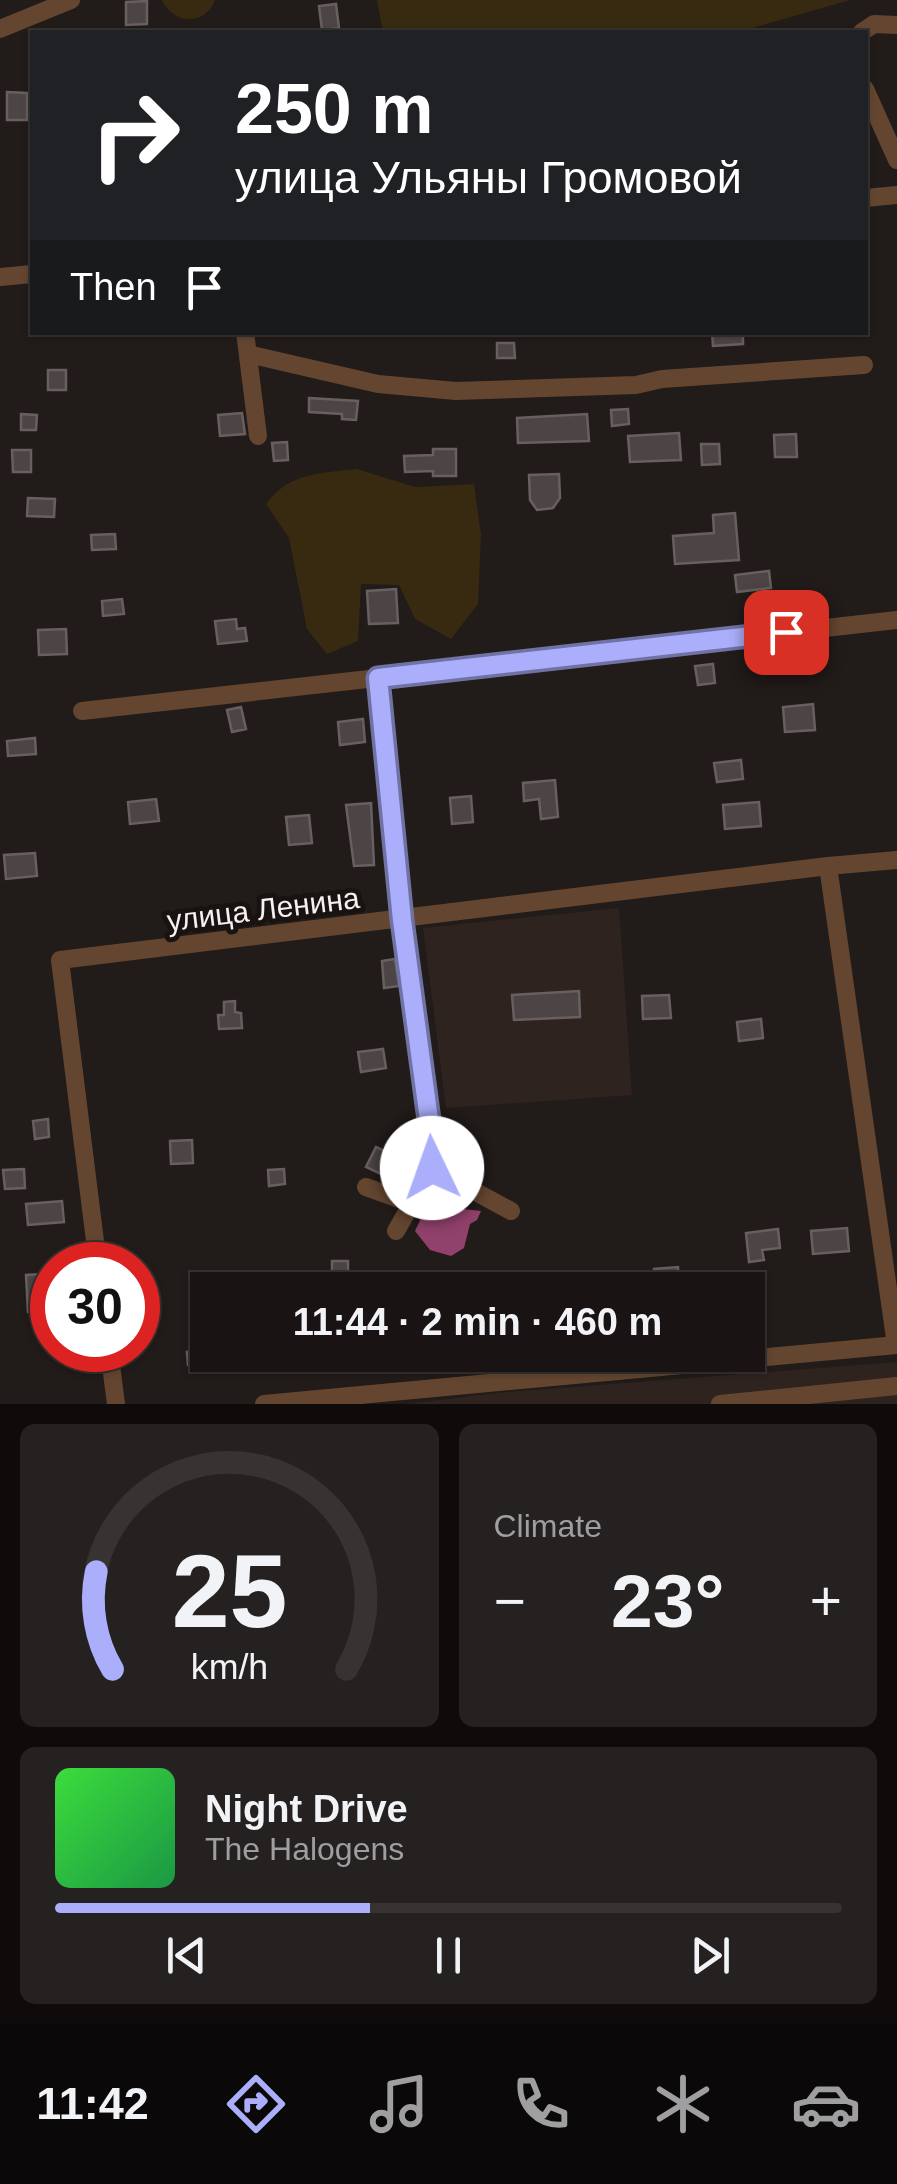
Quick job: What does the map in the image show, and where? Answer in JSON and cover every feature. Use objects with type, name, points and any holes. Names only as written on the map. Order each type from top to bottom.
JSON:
[{"type":"street","points":[[0,29],[71,0]]},
{"type":"street","points":[[865,30],[874,24],[897,25]]},
{"type":"street","points":[[868,96],[897,160]]},
{"type":"street","points":[[868,198],[897,195]]},
{"type":"street","points":[[0,277],[30,274]]},
{"type":"street","points":[[245,335],[258,436]]},
{"type":"street","points":[[248,354],[378,384],[456,391],[636,384],[662,378],[864,365]]},
{"type":"street","points":[[82,711],[897,620]]},
{"type":"street","points":[[378,678],[402,920],[432,1142],[432,1168],[396,1231]]},
{"type":"street","name":"улица Ленина","points":[[95,1242],[60,960],[897,860]]},
{"type":"street","points":[[264,1404],[896,1345],[828,866]]},
{"type":"street","points":[[432,1168],[510,1211]]},
{"type":"street","points":[[366,1186],[414,1204]]},
{"type":"street","points":[[112,1372],[116,1404]]},
{"type":"street","points":[[720,1404],[897,1386]]},
{"type":"shaded area","points":[[162,0],[215,0],[204,14],[189,19],[174,14]]},
{"type":"shaded area","points":[[377,0],[850,0],[746,30],[383,30]]},
{"type":"shaded area","points":[[357,469],[415,487],[474,484],[481,535],[478,604],[451,639],[415,619],[399,585],[361,584],[358,641],[327,654],[307,629],[289,538],[266,504],[296,480]]},
{"type":"shaded area","points":[[619,908],[632,1095],[446,1108],[423,928]]},
{"type":"shaded area","points":[[444,1197],[459,1200],[464,1209],[481,1211],[470,1224],[464,1248],[451,1256],[430,1250],[415,1231],[425,1210]]},
{"type":"shaded area","points":[[897,1362],[897,1404],[407,1404],[496,1393]]},
{"type":"building","points":[[147,1],[147,24],[126,25],[126,2]]},
{"type":"building","points":[[336,4],[339,28],[322,30],[319,6]]},
{"type":"building","points":[[7,92],[27,93],[27,120],[7,120]]},
{"type":"building","points":[[712,335],[743,335],[743,344],[713,346]]},
{"type":"building","points":[[497,343],[514,343],[515,358],[497,358]]},
{"type":"building","points":[[48,370],[66,370],[66,390],[48,390]]},
{"type":"building","points":[[309,398],[358,401],[356,420],[342,419],[342,414],[309,412]]},
{"type":"building","points":[[628,409],[629,424],[612,426],[611,410]]},
{"type":"building","points":[[242,413],[245,434],[220,436],[218,415]]},
{"type":"building","points":[[21,414],[37,415],[36,430],[21,430]]},
{"type":"building","points":[[587,414],[589,441],[518,443],[517,418]]},
{"type":"building","points":[[679,433],[681,460],[630,462],[628,436]]},
{"type":"building","points":[[796,434],[797,457],[775,457],[774,435]]},
{"type":"building","points":[[287,442],[288,460],[274,461],[272,443]]},
{"type":"building","points":[[701,444],[719,444],[720,464],[702,465]]},
{"type":"building","points":[[433,449],[456,449],[456,476],[433,476],[433,471],[405,472],[404,456],[433,455]]},
{"type":"building","points":[[12,450],[31,450],[31,472],[13,472]]},
{"type":"building","points":[[559,474],[560,498],[553,508],[537,510],[530,500],[529,475]]},
{"type":"building","points":[[28,498],[55,499],[54,517],[27,516]]},
{"type":"building","points":[[735,513],[739,560],[675,564],[673,536],[714,533],[713,515]]},
{"type":"building","points":[[115,534],[116,549],[92,550],[91,535]]},
{"type":"building","points":[[769,571],[771,588],[737,592],[735,575]]},
{"type":"building","points":[[396,589],[398,623],[369,624],[367,591]]},
{"type":"building","points":[[122,599],[124,614],[103,616],[102,601]]},
{"type":"building","points":[[236,619],[237,629],[245,628],[247,641],[218,644],[215,621]]},
{"type":"building","points":[[66,629],[67,654],[39,655],[38,630]]},
{"type":"building","points":[[713,664],[715,683],[698,685],[695,666]]},
{"type":"building","points":[[813,704],[815,730],[785,732],[783,707]]},
{"type":"building","points":[[241,707],[246,729],[232,732],[227,710]]},
{"type":"building","points":[[363,719],[365,742],[340,745],[338,722]]},
{"type":"building","points":[[35,738],[36,754],[8,756],[7,741]]},
{"type":"building","points":[[741,760],[743,779],[717,782],[714,763]]},
{"type":"building","points":[[555,780],[558,817],[541,819],[539,799],[524,801],[523,783]]},
{"type":"building","points":[[471,796],[473,822],[452,824],[450,798]]},
{"type":"building","points":[[156,799],[159,821],[130,824],[128,802]]},
{"type":"building","points":[[759,802],[761,826],[725,829],[723,805]]},
{"type":"building","points":[[371,803],[374,865],[354,866],[346,805]]},
{"type":"building","points":[[309,815],[312,843],[289,845],[286,817]]},
{"type":"building","points":[[35,853],[37,876],[6,879],[4,855]]},
{"type":"building","points":[[395,959],[399,986],[384,988],[382,961]]},
{"type":"building","points":[[579,991],[580,1017],[514,1020],[512,995]]},
{"type":"building","points":[[669,995],[671,1018],[643,1019],[642,996]]},
{"type":"building","points":[[235,1001],[242,1028],[219,1029],[218,1015],[224,1015],[224,1002]]},
{"type":"building","points":[[761,1019],[763,1038],[739,1041],[737,1022]]},
{"type":"building","points":[[383,1049],[386,1068],[361,1072],[358,1052]]},
{"type":"building","points":[[48,1119],[49,1137],[35,1139],[33,1121]]},
{"type":"building","points":[[192,1140],[193,1163],[171,1164],[170,1141]]},
{"type":"building","points":[[376,1147],[391,1154],[381,1174],[366,1167]]},
{"type":"building","points":[[24,1169],[25,1188],[5,1189],[3,1170]]},
{"type":"building","points":[[284,1169],[285,1184],[269,1186],[268,1170]]},
{"type":"building","points":[[62,1201],[64,1222],[28,1225],[26,1204]]},
{"type":"building","points":[[847,1228],[849,1251],[813,1254],[811,1231]]},
{"type":"building","points":[[778,1229],[780,1248],[762,1250],[764,1260],[749,1262],[746,1233]]},
{"type":"building","points":[[332,1261],[348,1261],[348,1272],[332,1272]]},
{"type":"building","points":[[678,1267],[678,1272],[654,1272]]},
{"type":"building","points":[[26,1275],[30,1275],[30,1312],[28,1312]]},
{"type":"route","points":[[432,1168],[420,1030],[402,920],[378,678],[786,632]]}]
